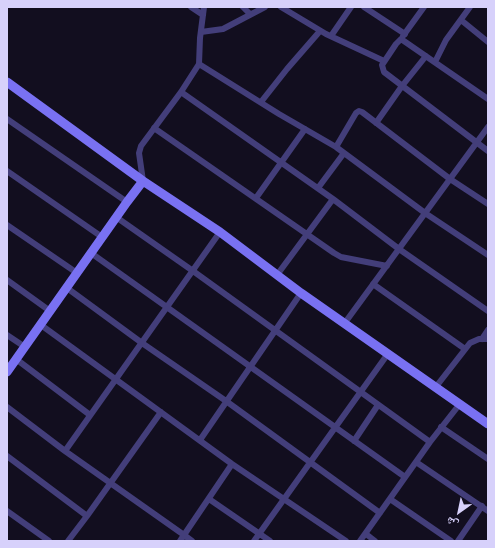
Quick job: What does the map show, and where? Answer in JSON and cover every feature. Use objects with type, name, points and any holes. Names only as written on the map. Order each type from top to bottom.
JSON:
[{"type":"street","points":[[191,7],[203,15]]},
{"type":"street","points":[[7,372],[143,181],[139,153],[141,146],[199,64],[204,7]]},
{"type":"street","points":[[243,7],[250,14]]},
{"type":"street","points":[[201,32],[223,29],[265,7]]},
{"type":"street","points":[[281,7],[320,31],[384,61]]},
{"type":"street","points":[[331,36],[351,7]]},
{"type":"street","points":[[364,7],[403,36],[426,56],[488,99]]},
{"type":"street","points":[[424,7],[384,61],[382,65],[384,72],[488,151]]},
{"type":"street","points":[[435,62],[446,40],[470,7]]},
{"type":"street","points":[[461,20],[488,42]]},
{"type":"street","points":[[261,102],[320,31]]},
{"type":"street","points":[[376,123],[402,86],[426,56]]},
{"type":"street","points":[[199,64],[279,114],[336,147],[425,213],[488,255]]},
{"type":"street","points":[[7,82],[143,181],[220,232],[387,355],[459,405],[487,420]]},
{"type":"street","points":[[180,92],[318,188],[399,249],[488,311]]},
{"type":"street","points":[[336,147],[357,112],[362,112],[450,179],[488,204]]},
{"type":"street","points":[[7,119],[127,202]]},
{"type":"street","points":[[344,324],[488,127]]},
{"type":"street","points":[[154,128],[334,253],[341,257],[387,266]]},
{"type":"street","points":[[256,198],[305,129]]},
{"type":"street","points":[[318,188],[344,153]]},
{"type":"street","points":[[7,171],[102,238]]},
{"type":"street","points":[[277,275],[308,235],[333,199]]},
{"type":"street","points":[[116,218],[193,270],[275,331],[430,442]]},
{"type":"street","points":[[7,225],[77,273]]},
{"type":"street","points":[[65,451],[220,232]]},
{"type":"street","points":[[91,253],[335,428],[406,477]]},
{"type":"street","points":[[7,280],[50,311]]},
{"type":"street","points":[[373,284],[465,349]]},
{"type":"street","points":[[66,288],[380,512]]},
{"type":"street","points":[[200,440],[301,293]]},
{"type":"street","points":[[41,324],[232,464],[285,498],[346,541]]},
{"type":"street","points":[[435,388],[473,340],[485,339],[488,330]]},
{"type":"street","points":[[7,335],[25,347]]},
{"type":"street","points":[[254,541],[387,355]]},
{"type":"street","points":[[16,359],[90,415]]},
{"type":"street","points":[[354,441],[378,405]]},
{"type":"street","points":[[360,541],[430,442],[459,405]]},
{"type":"street","points":[[7,408],[110,483],[182,538],[192,541]]},
{"type":"street","points":[[68,541],[161,412]]},
{"type":"street","points":[[442,427],[488,459]]},
{"type":"street","points":[[7,456],[87,516]]},
{"type":"street","points":[[416,462],[488,511]]},
{"type":"street","points":[[182,538],[232,464]]},
{"type":"street","points":[[209,499],[270,541]]},
{"type":"street","points":[[390,499],[451,541]]},
{"type":"street","points":[[458,541],[482,506]]},
{"type":"street","points":[[7,511],[49,541]]},
{"type":"street","points":[[366,534],[375,541]]}]
